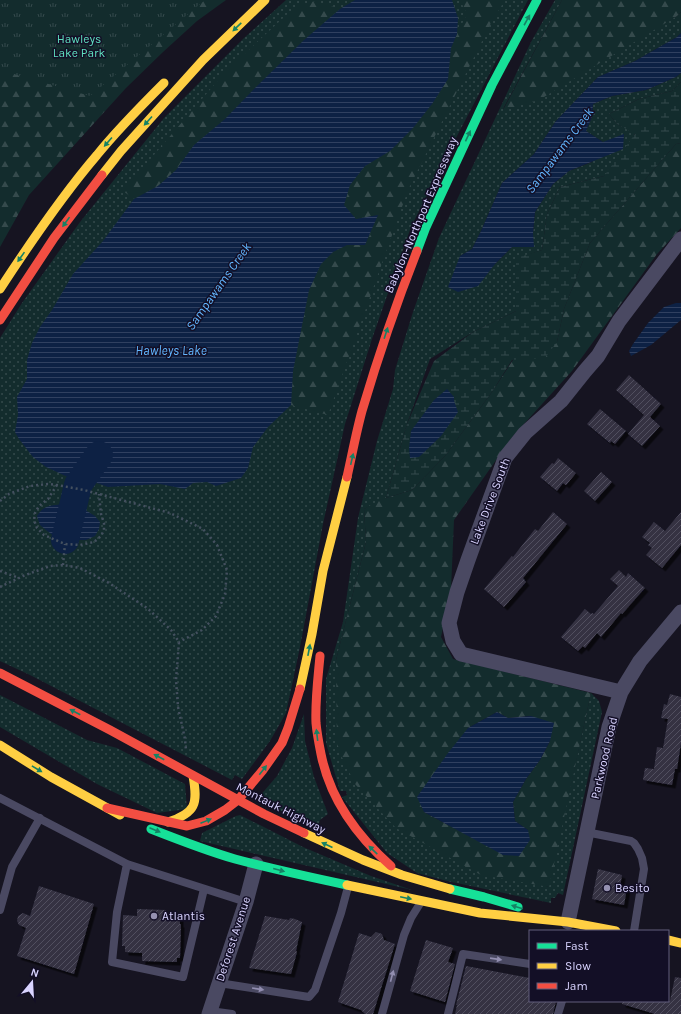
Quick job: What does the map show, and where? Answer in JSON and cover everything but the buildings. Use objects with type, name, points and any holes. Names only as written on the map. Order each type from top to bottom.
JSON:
[{"type":"main road","points":[[211,40],[236,17],[258,0]]},
{"type":"main road","points":[[0,320],[54,238],[117,156],[203,60],[265,0]]},
{"type":"main road","name":"Babylon-Northport Expressway","points":[[343,497],[362,413],[405,278],[434,208],[473,124],[537,0]]},
{"type":"main road","points":[[0,289],[35,236],[84,170],[123,125],[170,77]]},
{"type":"main road","points":[[334,566],[343,497]]},
{"type":"main road","points":[[107,808],[187,826],[206,821],[225,810],[238,800],[264,770],[282,743],[299,695],[324,571],[343,497]]},
{"type":"main road","points":[[321,648],[316,712],[318,742],[325,771],[338,801],[360,836],[372,849],[402,875]]},
{"type":"main road","name":"Montauk Highway","points":[[0,673],[97,723],[238,800],[321,842],[402,875],[444,888],[484,897],[568,926]]},
{"type":"main road","name":"Montauk Highway","points":[[1,750],[139,824],[184,842],[228,857],[291,874],[480,913],[606,930]]},
{"type":"main road","points":[[168,822],[178,820],[190,812],[196,802],[193,776]]},
{"type":"main road","points":[[669,940],[681,943]]},
{"type":"street","name":"Lake Drive South","points":[[621,692],[461,654],[453,641],[449,623],[468,560],[505,458],[525,433],[561,401],[598,356],[620,321],[681,239]]},
{"type":"street","name":"Parkwood Road","points":[[568,926],[586,832],[609,727],[621,692],[640,660],[681,612]]},
{"type":"street","name":"Deforest Avenue","points":[[210,1012],[246,902],[256,864]]},
{"type":"lane","points":[[0,798],[127,864],[246,902]]},
{"type":"lane","points":[[0,910],[12,867],[40,818]]},
{"type":"lane","points":[[586,832],[630,841],[634,843],[638,849],[642,858],[644,869],[634,930]]},
{"type":"lane","points":[[127,864],[117,912],[112,962],[183,977],[204,889]]},
{"type":"lane","points":[[219,983],[309,996],[315,990],[348,886]]},
{"type":"lane","points":[[382,1014],[404,935],[422,901]]},
{"type":"lane","points":[[448,1014],[463,954],[529,964]]},
{"type":"lane","points":[[558,1014],[562,1002]]},
{"type":"lane","points":[[210,1012],[232,1014]]},
{"type":"path","points":[[0,501],[9,494],[30,486],[48,484],[57,485],[84,490],[170,513],[203,529],[217,545],[227,570],[225,594],[216,616],[202,630],[179,642]]},
{"type":"path","points":[[57,485],[48,499],[35,513],[34,520],[36,528],[44,535],[65,544],[80,545],[94,542],[101,536],[104,530],[104,522],[101,514],[99,494]]},
{"type":"path","points":[[63,565],[65,544]]},
{"type":"path","points":[[0,587],[50,566],[63,565],[80,568],[109,583],[147,608],[171,630],[179,642],[176,680],[178,707],[185,739],[186,752]]},
{"type":"path","points":[[0,571],[19,578]]},
{"type":"green space","points":[[0,0],[226,0],[197,21],[126,88],[29,195],[0,247]]},
{"type":"green space","name":"Hawleys Lake Park","points":[[0,0],[205,0],[90,96],[0,70]]},
{"type":"green space","points":[[286,0],[528,0],[411,227],[372,339],[345,424],[323,524],[286,713],[270,741],[242,779],[235,775],[232,780],[32,676],[0,661],[0,338],[22,303],[80,222],[164,118],[244,38]]},
{"type":"green space","points":[[460,0],[505,0],[491,23],[408,190],[328,415],[291,405],[293,371],[309,290],[321,264],[333,252],[347,245],[366,245],[377,215],[356,219],[344,205],[350,185],[365,166],[390,151],[432,104],[448,79],[451,48],[467,14]]},
{"type":"green space","points":[[555,0],[562,0],[503,109],[677,16],[681,12],[681,33],[677,37],[635,61],[598,77],[556,121],[534,154],[502,183],[472,249],[460,256],[495,264],[512,247],[533,233],[535,212],[553,184],[569,171],[592,162],[603,142],[586,131],[592,117],[593,104],[612,96],[646,90],[676,77],[681,73],[681,82],[672,91],[639,99],[609,114],[617,124],[635,133],[624,161],[604,176],[560,187],[547,214],[542,250],[516,259],[516,311],[473,332],[430,359],[407,424],[386,498],[364,509],[366,542],[336,660],[355,784],[548,887],[591,693],[599,701],[602,712],[563,895],[558,893],[555,898],[551,898],[551,903],[447,881],[417,873],[387,853],[342,797],[347,795],[346,791],[340,791],[326,743],[326,679],[343,622],[358,518],[377,441],[393,389],[395,370],[413,312],[439,238],[531,42]]},
{"type":"green space","points":[[562,0],[681,0],[681,12],[677,16],[539,100],[503,110]]},
{"type":"green space","points":[[314,1],[340,9],[304,40],[225,119],[194,145],[176,170],[158,186],[134,199],[123,191],[226,71],[295,7]]},
{"type":"green space","points":[[681,82],[681,143],[676,144],[590,243],[564,309],[557,342],[545,358],[512,360],[492,392],[445,456],[412,490],[386,498],[407,424],[434,361],[473,332],[516,311],[516,258],[542,250],[547,214],[560,187],[604,176],[635,134],[617,124],[609,114],[639,99],[672,91]]},
{"type":"green space","points":[[681,143],[681,228],[657,254],[572,371],[513,436],[454,520],[451,589],[441,637],[453,659],[591,693],[549,887],[481,875],[396,828],[355,784],[337,747],[336,660],[366,542],[364,509],[383,498],[412,490],[445,456],[492,392],[513,360],[557,342],[564,309],[590,243],[676,144]],"holes":[[[497,712],[508,718],[531,716],[550,741],[540,760],[526,779],[513,802],[515,821],[528,830],[448,825],[424,812],[468,728]]]},
{"type":"green space","points":[[0,695],[87,740],[117,748],[185,784],[187,809],[157,813],[97,784],[0,727]]},
{"type":"green space","points":[[304,714],[305,741],[314,777],[328,814],[320,820],[318,828],[310,827],[258,798],[277,776],[292,748]]},
{"type":"green space","points":[[240,815],[303,847],[371,876],[412,890],[200,841],[202,833]]},
{"type":"water","name":"Hawleys Lake","points":[[355,0],[452,0],[458,18],[457,34],[451,48],[448,79],[432,104],[413,128],[390,151],[365,166],[350,185],[344,205],[356,219],[378,215],[365,245],[347,245],[333,252],[321,264],[309,290],[293,371],[291,405],[268,427],[253,447],[248,468],[241,478],[216,486],[207,482],[193,483],[185,489],[160,484],[108,487],[87,481],[84,486],[71,484],[70,478],[46,467],[33,457],[15,432],[18,415],[17,397],[27,379],[27,360],[32,343],[40,327],[52,310],[73,274],[103,241],[134,199],[158,186],[176,170],[194,145],[225,119],[304,40],[340,9]]},
{"type":"water","points":[[681,33],[681,73],[676,77],[646,90],[612,96],[593,104],[592,117],[586,131],[603,142],[624,134],[623,149],[569,171],[553,184],[535,212],[533,233],[534,247],[512,247],[495,264],[478,286],[458,292],[448,287],[460,256],[472,249],[502,183],[534,154],[556,121],[598,77],[635,61],[677,37]]},
{"type":"water","points":[[681,303],[681,320],[651,345],[631,356],[629,351],[648,323],[664,307]]},
{"type":"water","points":[[447,389],[454,397],[458,412],[441,436],[419,457],[410,458],[409,448],[411,431],[434,400]]},
{"type":"water","points":[[69,491],[83,493],[82,508],[95,516],[100,522],[99,529],[95,536],[86,540],[67,540],[55,537],[40,525],[37,516],[40,512],[48,507],[62,504]]},
{"type":"water","points":[[497,712],[508,718],[531,716],[554,723],[550,741],[540,760],[526,779],[513,802],[515,821],[528,830],[530,840],[519,856],[503,855],[424,812],[417,797],[448,753],[468,728]]},
{"type":"waterway","name":"Sampawams Creek","points":[[65,540],[78,485],[99,455]]},
{"type":"traffic: fast","points":[[417,251],[426,227],[492,85],[537,0]]},
{"type":"traffic: fast","points":[[151,829],[235,859],[347,885]]},
{"type":"traffic: fast","points":[[450,889],[518,907]]},
{"type":"traffic: slow","points":[[102,175],[121,151],[203,60],[265,0]]},
{"type":"traffic: slow","points":[[0,289],[46,220],[71,187],[121,127],[164,83]]},
{"type":"traffic: slow","points":[[300,689],[312,634],[323,571],[347,477]]},
{"type":"traffic: slow","points":[[0,745],[51,777],[120,815]]},
{"type":"traffic: slow","points":[[168,822],[184,815],[190,811],[193,806],[195,800],[193,776]]},
{"type":"traffic: slow","points":[[304,833],[363,860],[402,875],[450,889]]},
{"type":"traffic: slow","points":[[347,885],[480,913],[568,922],[611,930]]},
{"type":"traffic: slow","points":[[669,940],[681,943]]},
{"type":"traffic: jam","points":[[0,320],[54,238],[102,175]]},
{"type":"traffic: jam","points":[[347,477],[368,391],[417,251]]},
{"type":"traffic: jam","points":[[320,656],[316,698],[316,723],[325,771],[338,801],[356,829],[391,866]]},
{"type":"traffic: jam","points":[[0,673],[110,730],[264,814],[304,833]]},
{"type":"traffic: jam","points":[[107,808],[187,826],[206,821],[225,810],[238,800],[263,770],[282,743],[300,689]]},
{"type":"place","name":"Besito","points":[[607,888]]},
{"type":"place","name":"Atlantis","points":[[154,916]]}]
